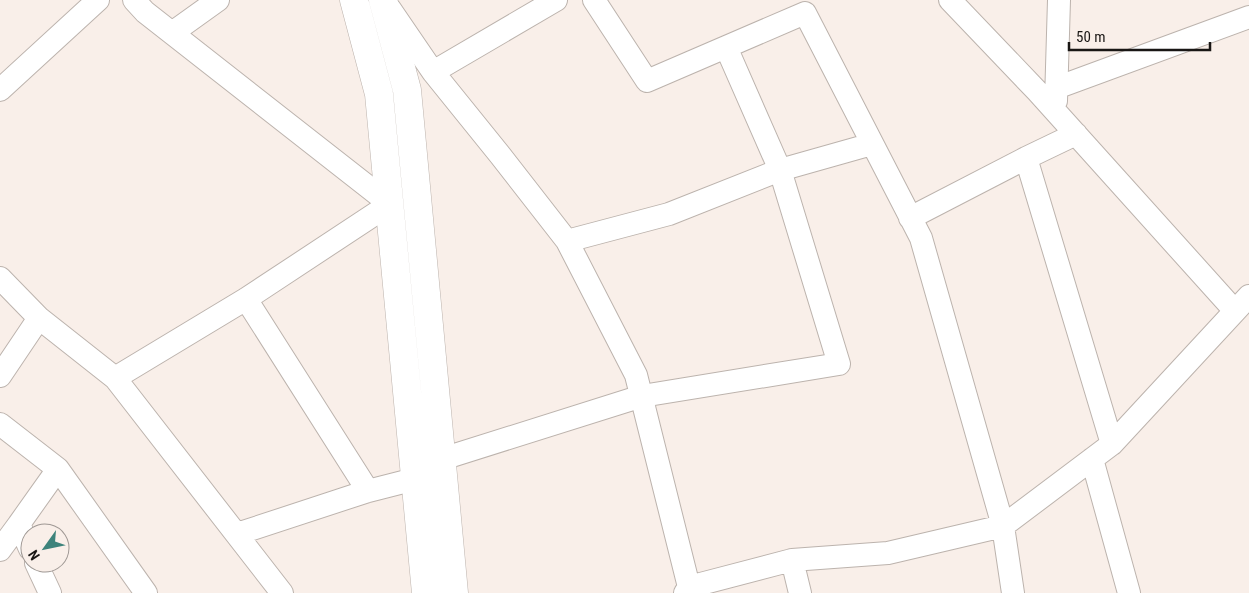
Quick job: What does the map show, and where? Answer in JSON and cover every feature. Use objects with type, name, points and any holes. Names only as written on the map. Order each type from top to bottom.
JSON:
[{"type":"street","points":[[0,90],[98,0]]},
{"type":"street","points":[[134,0],[145,12],[390,204]]},
{"type":"street","points":[[172,33],[218,0]]},
{"type":"street","points":[[354,0],[379,94],[426,593]]},
{"type":"street","points":[[384,0],[432,72],[567,241],[636,375],[687,590],[792,560],[888,553],[1003,526],[1112,444],[1242,304],[1076,134],[950,0]]},
{"type":"street","points":[[384,0],[407,90],[454,593]]},
{"type":"street","points":[[432,72],[556,0]]},
{"type":"street","points":[[594,0],[648,81],[805,13],[921,238],[1003,526],[1013,593]]},
{"type":"street","points":[[1056,112],[1059,0]]},
{"type":"street","points":[[1056,88],[1249,17]]},
{"type":"street","points":[[442,460],[642,396],[839,364],[780,170],[726,48]]},
{"type":"street","points":[[910,218],[1076,134]]},
{"type":"street","points":[[567,241],[669,214],[780,170],[872,144]]},
{"type":"street","points":[[1026,158],[1112,444]]},
{"type":"street","points":[[115,378],[246,299],[390,204]]},
{"type":"street","points":[[0,278],[39,318],[115,378],[282,593]]},
{"type":"street","points":[[246,299],[368,491]]},
{"type":"street","points":[[0,376],[39,318]]},
{"type":"street","points":[[0,424],[58,469],[146,593]]},
{"type":"street","points":[[1092,459],[1129,593]]},
{"type":"street","points":[[0,550],[58,469]]},
{"type":"street","points":[[237,534],[368,491],[415,479]]},
{"type":"street","points":[[792,560],[800,593]]},
{"type":"street","points":[[41,573],[50,593]]}]
